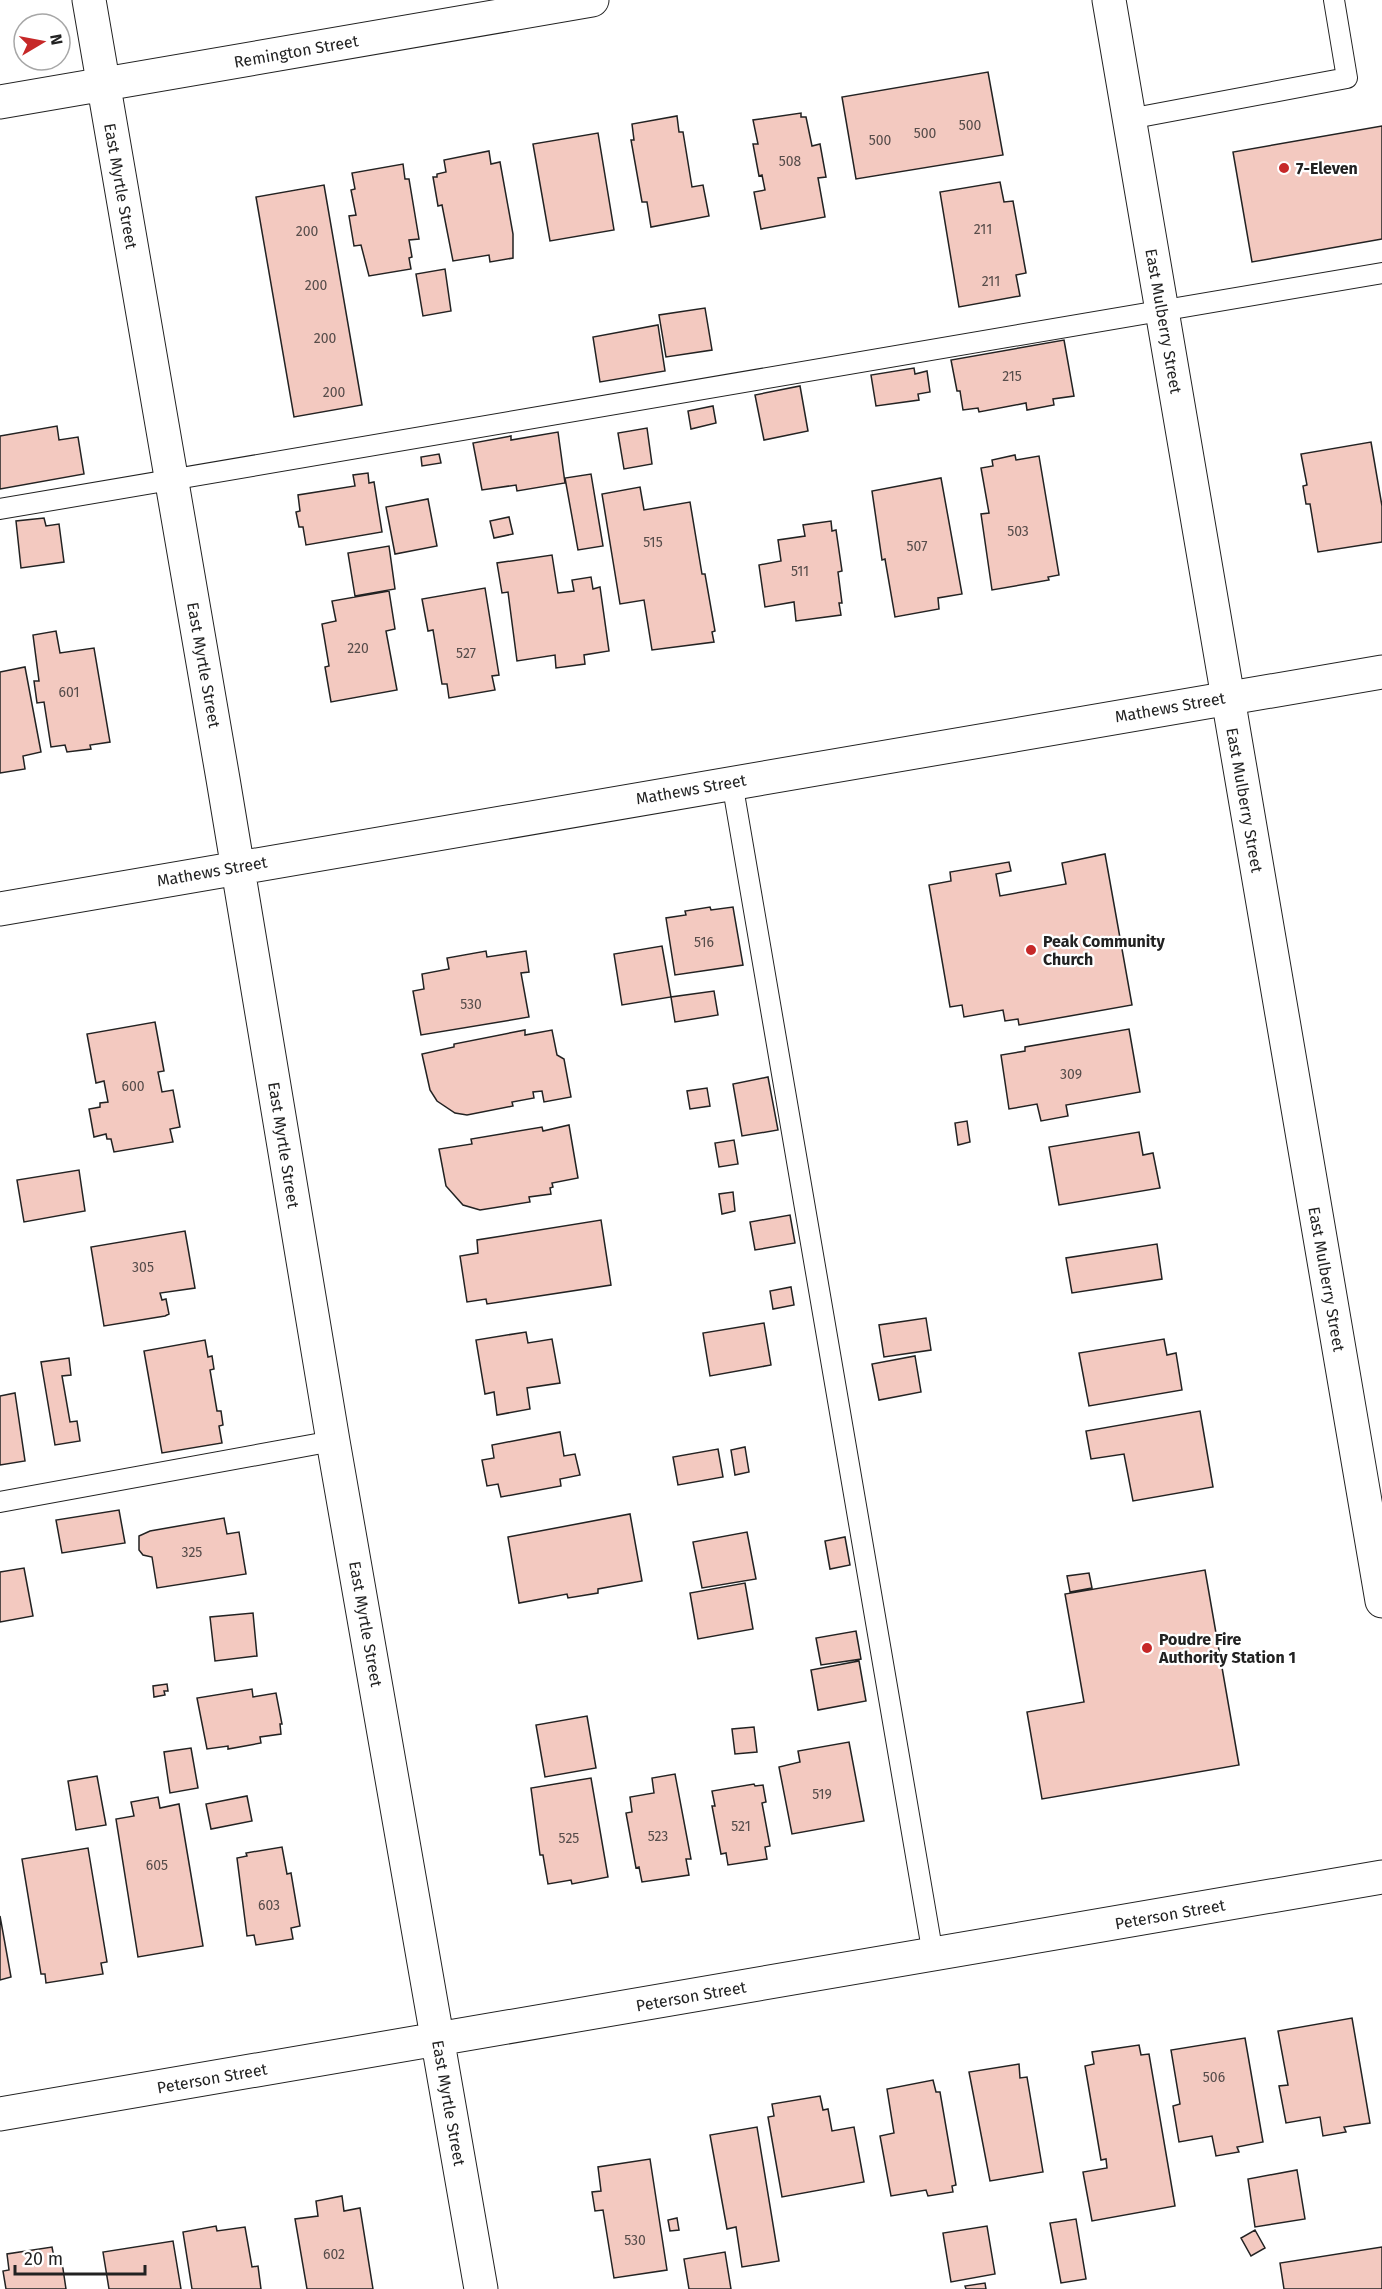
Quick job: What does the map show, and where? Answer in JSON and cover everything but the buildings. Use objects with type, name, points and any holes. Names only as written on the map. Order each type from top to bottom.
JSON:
[{"type":"main road","name":"East Myrtle Street","points":[[89,0],[238,866],[333,1441],[481,2289]]},
{"type":"main road","name":"Remington Street","points":[[0,102],[592,0]]},
{"type":"main road","name":"East Mulberry Street","points":[[1109,0],[1382,1601]]},
{"type":"main road","name":"Mathews Street","points":[[0,909],[238,866],[1382,672]]},
{"type":"main road","name":"Peterson Street","points":[[0,2114],[1382,1877]]},
{"type":"lane","points":[[1129,119],[1347,78],[1334,0]]},
{"type":"lane","points":[[0,509],[1382,273]]},
{"type":"lane","points":[[732,782],[933,1955]]},
{"type":"lane","points":[[0,1502],[333,1441]]},
{"type":"place","name":"7-Eleven","points":[[1284,168]]},
{"type":"place","name":"Peak Community Church","points":[[1031,950]]},
{"type":"place","name":"Poudre Fire Authority Station 1","points":[[1147,1648]]}]
